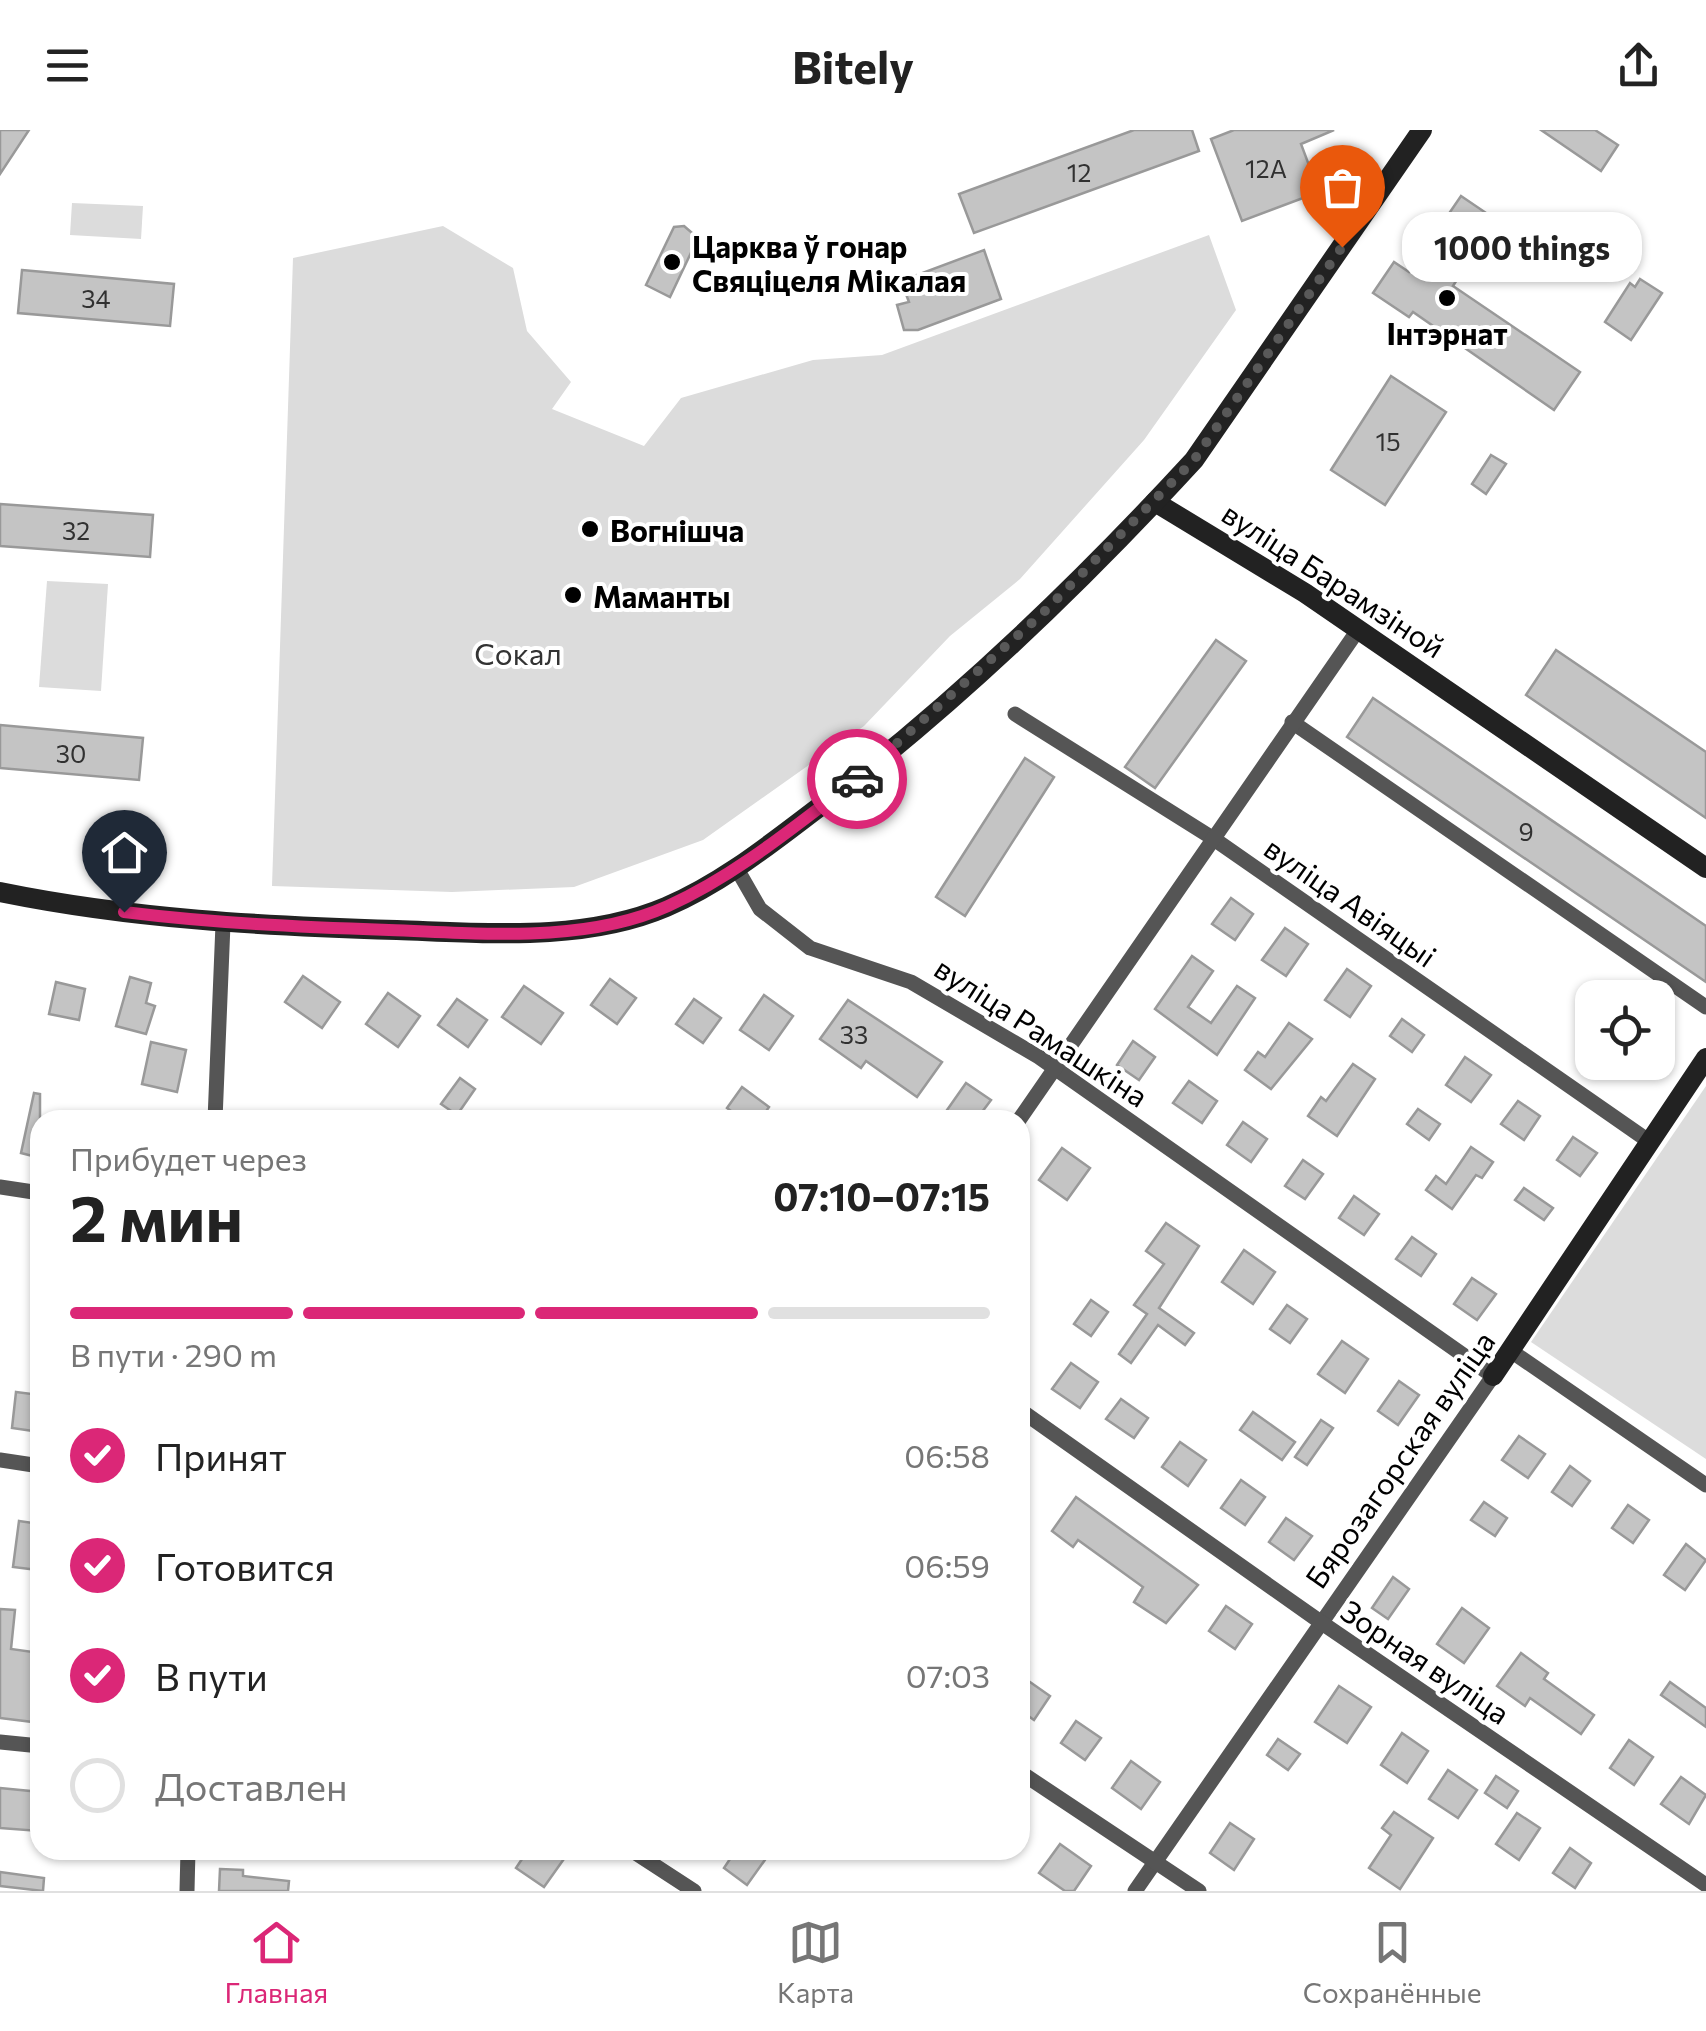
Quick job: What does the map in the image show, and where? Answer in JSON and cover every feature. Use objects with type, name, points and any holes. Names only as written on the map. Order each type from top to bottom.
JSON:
[{"type":"street","points":[[0,892],[223,924],[490,933],[587,928],[666,907],[738,869],[868,770],[1044,612],[1156,502],[1204,446],[1422,130]]},
{"type":"street","name":"вуліца Барамзіной","points":[[1156,502],[1358,630],[1706,868]]},
{"type":"street","points":[[1026,1110],[1358,630]]},
{"type":"street","name":"вуліца Авіяцыі","points":[[1016,714],[1214,840],[1650,1142]]},
{"type":"street","points":[[1292,722],[1706,1007]]},
{"type":"street","name":"вуліца Рамашкіна","points":[[738,869],[760,909],[810,948],[911,982],[1055,1070],[1493,1376]]},
{"type":"street","points":[[214,1110],[223,924]]},
{"type":"street","name":"Бярозагорская вуліца","points":[[1135,1891],[1511,1351],[1706,1058]]},
{"type":"street","points":[[0,1187],[30,1192]]},
{"type":"street","points":[[1511,1351],[1706,1485]]},
{"type":"street","name":"Зорная вуліца","points":[[1030,1417],[1322,1624],[1706,1885]]},
{"type":"street","points":[[0,1460],[30,1464]]},
{"type":"street","points":[[0,1742],[30,1745]]},
{"type":"street","points":[[1030,1779],[1199,1891]]},
{"type":"street","points":[[187,1891],[188,1860]]},
{"type":"street","points":[[646,1860],[694,1891]]},
{"type":"green space","points":[[72,203],[143,206],[141,239],[70,235]]},
{"type":"green space","name":"Сокал","points":[[443,226],[513,268],[527,331],[571,382],[552,409],[644,446],[681,398],[813,360],[882,355],[1209,235],[1236,310],[1144,440],[1020,579],[950,636],[864,726],[703,840],[574,887],[452,892],[272,886],[293,258]]},
{"type":"green space","points":[[47,581],[108,584],[101,691],[39,687]]},
{"type":"green space","points":[[1706,1086],[1706,1459],[1531,1342]]},
{"type":"building","points":[[0,130],[29,130],[0,174]]},
{"type":"building","points":[[1134,130],[1192,130],[1199,151],[974,233],[959,194]]},
{"type":"building","points":[[1234,130],[1334,130],[1301,144],[1319,192],[1242,221],[1211,139]]},
{"type":"building","points":[[1541,130],[1595,130],[1618,145],[1601,171]]},
{"type":"building","name":"Інтэрнат","points":[[1461,196],[1495,219],[1453,286],[1580,372],[1554,410],[1413,312],[1409,317],[1373,293],[1394,262],[1409,272]]},
{"type":"building","name":"Царква ў гонар Свяціцеля Мікалая","points":[[684,226],[698,238],[670,297],[646,285],[674,227]]},
{"type":"building","points":[[984,250],[1001,299],[918,330],[904,330],[897,305],[909,302],[901,281]]},
{"type":"building","points":[[22,270],[174,284],[170,326],[18,313]]},
{"type":"building","points":[[1640,279],[1662,293],[1631,340],[1605,322],[1630,283],[1635,287]]},
{"type":"building","points":[[1391,376],[1446,412],[1385,505],[1331,470]]},
{"type":"building","points":[[1491,455],[1506,464],[1486,494],[1472,484]]},
{"type":"building","points":[[0,504],[153,515],[150,557],[0,546]]},
{"type":"building","points":[[1216,640],[1246,661],[1155,788],[1125,767]]},
{"type":"building","points":[[1556,650],[1706,752],[1706,818],[1526,695]]},
{"type":"building","points":[[1373,698],[1706,926],[1706,982],[1347,737]]},
{"type":"building","points":[[0,725],[143,738],[139,780],[0,768]]},
{"type":"building","points":[[1025,758],[1054,777],[965,916],[936,897]]},
{"type":"building","points":[[1231,898],[1253,914],[1235,940],[1212,924]]},
{"type":"building","points":[[1285,928],[1308,944],[1286,976],[1262,960]]},
{"type":"building","points":[[1192,956],[1213,971],[1188,1007],[1211,1023],[1237,986],[1255,998],[1217,1055],[1155,1009]]},
{"type":"building","points":[[1347,969],[1371,986],[1350,1017],[1325,1000]]},
{"type":"building","points":[[303,976],[340,1002],[322,1028],[285,1002]]},
{"type":"building","points":[[130,977],[151,983],[146,1003],[155,1006],[146,1034],[116,1026]]},
{"type":"building","points":[[610,979],[636,998],[617,1024],[591,1005]]},
{"type":"building","points":[[56,982],[85,989],[79,1020],[49,1014]]},
{"type":"building","points":[[524,986],[563,1013],[541,1044],[502,1017]]},
{"type":"building","points":[[388,993],[420,1016],[398,1047],[366,1024]]},
{"type":"building","points":[[764,995],[793,1016],[769,1050],[740,1030]]},
{"type":"building","points":[[457,999],[487,1020],[468,1047],[438,1025]]},
{"type":"building","points":[[694,999],[721,1018],[703,1043],[676,1024]]},
{"type":"building","points":[[848,1000],[942,1062],[917,1097],[866,1061],[861,1068],[820,1039]]},
{"type":"building","points":[[1402,1019],[1424,1035],[1412,1052],[1390,1036]]},
{"type":"building","points":[[1289,1023],[1312,1039],[1271,1089],[1245,1070],[1258,1052],[1265,1057]]},
{"type":"building","points":[[1133,1041],[1155,1057],[1139,1080],[1117,1065]]},
{"type":"building","points":[[151,1042],[186,1050],[177,1092],[142,1084]]},
{"type":"building","points":[[1465,1057],[1491,1075],[1471,1102],[1446,1085]]},
{"type":"building","points":[[1353,1064],[1375,1079],[1337,1136],[1308,1116],[1321,1097],[1326,1101]]},
{"type":"building","points":[[460,1078],[475,1089],[460,1110],[450,1110],[441,1104]]},
{"type":"building","points":[[1189,1081],[1217,1101],[1202,1123],[1173,1103]]},
{"type":"building","points":[[966,1083],[991,1100],[984,1110],[947,1110]]},
{"type":"building","points":[[742,1087],[769,1107],[767,1110],[727,1108]]},
{"type":"building","points":[[34,1093],[40,1094],[40,1110],[30,1110]]},
{"type":"building","points":[[1518,1101],[1540,1116],[1524,1140],[1501,1124]]},
{"type":"building","points":[[1418,1109],[1440,1124],[1429,1140],[1407,1124]]},
{"type":"building","points":[[30,1111],[30,1155],[21,1153]]},
{"type":"building","points":[[1243,1122],[1267,1139],[1251,1162],[1227,1145]]},
{"type":"building","points":[[1573,1137],[1597,1153],[1580,1176],[1557,1160]]},
{"type":"building","points":[[1471,1147],[1493,1162],[1482,1178],[1476,1175],[1452,1209],[1426,1190],[1436,1176],[1446,1184]]},
{"type":"building","points":[[1062,1148],[1090,1168],[1067,1200],[1039,1180]]},
{"type":"building","points":[[1303,1160],[1323,1174],[1305,1199],[1285,1186]]},
{"type":"building","points":[[1524,1188],[1553,1208],[1544,1220],[1515,1200]]},
{"type":"building","points":[[1354,1196],[1379,1214],[1364,1235],[1339,1218]]},
{"type":"building","points":[[1166,1223],[1199,1246],[1159,1308],[1194,1333],[1185,1345],[1158,1325],[1131,1363],[1119,1354],[1147,1314],[1134,1305],[1164,1264],[1146,1251]]},
{"type":"building","points":[[1412,1237],[1436,1254],[1421,1276],[1396,1259]]},
{"type":"building","points":[[1244,1250],[1275,1272],[1253,1304],[1222,1282]]},
{"type":"building","points":[[1472,1278],[1496,1294],[1477,1320],[1454,1304]]},
{"type":"building","points":[[1091,1300],[1108,1312],[1091,1336],[1074,1324]]},
{"type":"building","points":[[1287,1305],[1307,1319],[1290,1343],[1270,1329]]},
{"type":"building","points":[[1342,1341],[1368,1359],[1345,1393],[1318,1374]]},
{"type":"building","points":[[1071,1363],[1098,1382],[1080,1408],[1052,1389]]},
{"type":"building","points":[[1399,1381],[1419,1395],[1398,1425],[1378,1411]]},
{"type":"building","points":[[16,1392],[30,1394],[30,1431],[12,1428]]},
{"type":"building","points":[[1121,1399],[1148,1418],[1134,1438],[1106,1419]]},
{"type":"building","points":[[1253,1412],[1295,1442],[1282,1460],[1240,1430]]},
{"type":"building","points":[[1321,1420],[1333,1428],[1307,1465],[1295,1457]]},
{"type":"building","points":[[1519,1436],[1545,1454],[1528,1478],[1502,1460]]},
{"type":"building","points":[[1180,1442],[1206,1460],[1188,1486],[1162,1467]]},
{"type":"building","points":[[1570,1466],[1590,1481],[1572,1506],[1552,1492]]},
{"type":"building","points":[[1241,1480],[1265,1497],[1245,1525],[1221,1508]]},
{"type":"building","points":[[1076,1497],[1198,1585],[1166,1623],[1134,1602],[1143,1587],[1078,1540],[1073,1547],[1052,1531]]},
{"type":"building","points":[[1484,1502],[1507,1518],[1495,1536],[1471,1520]]},
{"type":"building","points":[[1628,1505],[1649,1520],[1633,1543],[1612,1528]]},
{"type":"building","points":[[1286,1518],[1312,1536],[1294,1560],[1269,1542]]},
{"type":"building","points":[[19,1521],[30,1523],[30,1569],[13,1567]]},
{"type":"building","points":[[1686,1544],[1706,1560],[1685,1590],[1664,1575]]},
{"type":"building","points":[[1393,1577],[1409,1589],[1388,1619],[1372,1608]]},
{"type":"building","points":[[1226,1606],[1252,1624],[1235,1649],[1209,1631]]},
{"type":"building","points":[[1462,1608],[1489,1628],[1464,1663],[1437,1644]]},
{"type":"building","points":[[0,1609],[15,1610],[11,1649],[30,1652],[30,1722],[0,1718]]},
{"type":"building","points":[[1521,1653],[1548,1673],[1544,1679],[1594,1715],[1581,1734],[1530,1698],[1525,1706],[1497,1686]]},
{"type":"building","points":[[1030,1682],[1050,1696],[1034,1720],[1030,1717]]},
{"type":"building","points":[[1670,1682],[1706,1708],[1706,1727],[1661,1695]]},
{"type":"building","points":[[1339,1686],[1371,1707],[1347,1743],[1315,1722]]},
{"type":"building","points":[[1076,1721],[1101,1738],[1085,1760],[1061,1743]]},
{"type":"building","points":[[1402,1733],[1428,1751],[1407,1783],[1381,1765]]},
{"type":"building","points":[[1278,1739],[1300,1754],[1288,1770],[1267,1755]]},
{"type":"building","points":[[1629,1740],[1653,1757],[1634,1785],[1610,1768]]},
{"type":"building","points":[[1131,1761],[1160,1782],[1141,1809],[1112,1788]]},
{"type":"building","points":[[1448,1770],[1477,1790],[1458,1818],[1429,1799]]},
{"type":"building","points":[[1496,1776],[1518,1791],[1507,1808],[1485,1793]]},
{"type":"building","points":[[1681,1777],[1706,1795],[1689,1824],[1661,1804]]},
{"type":"building","points":[[0,1788],[30,1791],[30,1830],[0,1828]]},
{"type":"building","points":[[1394,1812],[1433,1838],[1400,1889],[1369,1868],[1391,1835],[1382,1828]]},
{"type":"building","points":[[1517,1813],[1540,1828],[1519,1860],[1496,1844]]},
{"type":"building","points":[[1230,1823],[1254,1839],[1234,1870],[1210,1853]]},
{"type":"building","points":[[1060,1844],[1091,1866],[1074,1891],[1065,1891],[1039,1873]]},
{"type":"building","points":[[1570,1848],[1591,1863],[1575,1888],[1553,1873]]},
{"type":"building","points":[[521,1860],[563,1860],[544,1887],[516,1868]]},
{"type":"building","points":[[729,1860],[765,1860],[747,1885],[724,1868]]},
{"type":"building","points":[[220,1869],[289,1881],[288,1891],[219,1891]]},
{"type":"building","points":[[0,1872],[44,1878],[43,1891],[0,1886]]},
{"type":"way so far","points":[[857,779],[984,668],[1156,502],[1194,460],[1342,247]]},
{"type":"place","name":"1000 things","points":[[1342,247]]},
{"type":"place","name":"Царква ў гонар Свяціцеля Мікалая","points":[[672,262]]},
{"type":"place","name":"Інтэрнат","points":[[1447,298]]},
{"type":"place","name":"Вогнішча","points":[[590,529]]},
{"type":"place","name":"Маманты","points":[[573,595]]},
{"type":"route","points":[[124,912],[223,924],[376,930],[490,933],[587,928],[666,907],[738,869],[857,779]]}]
